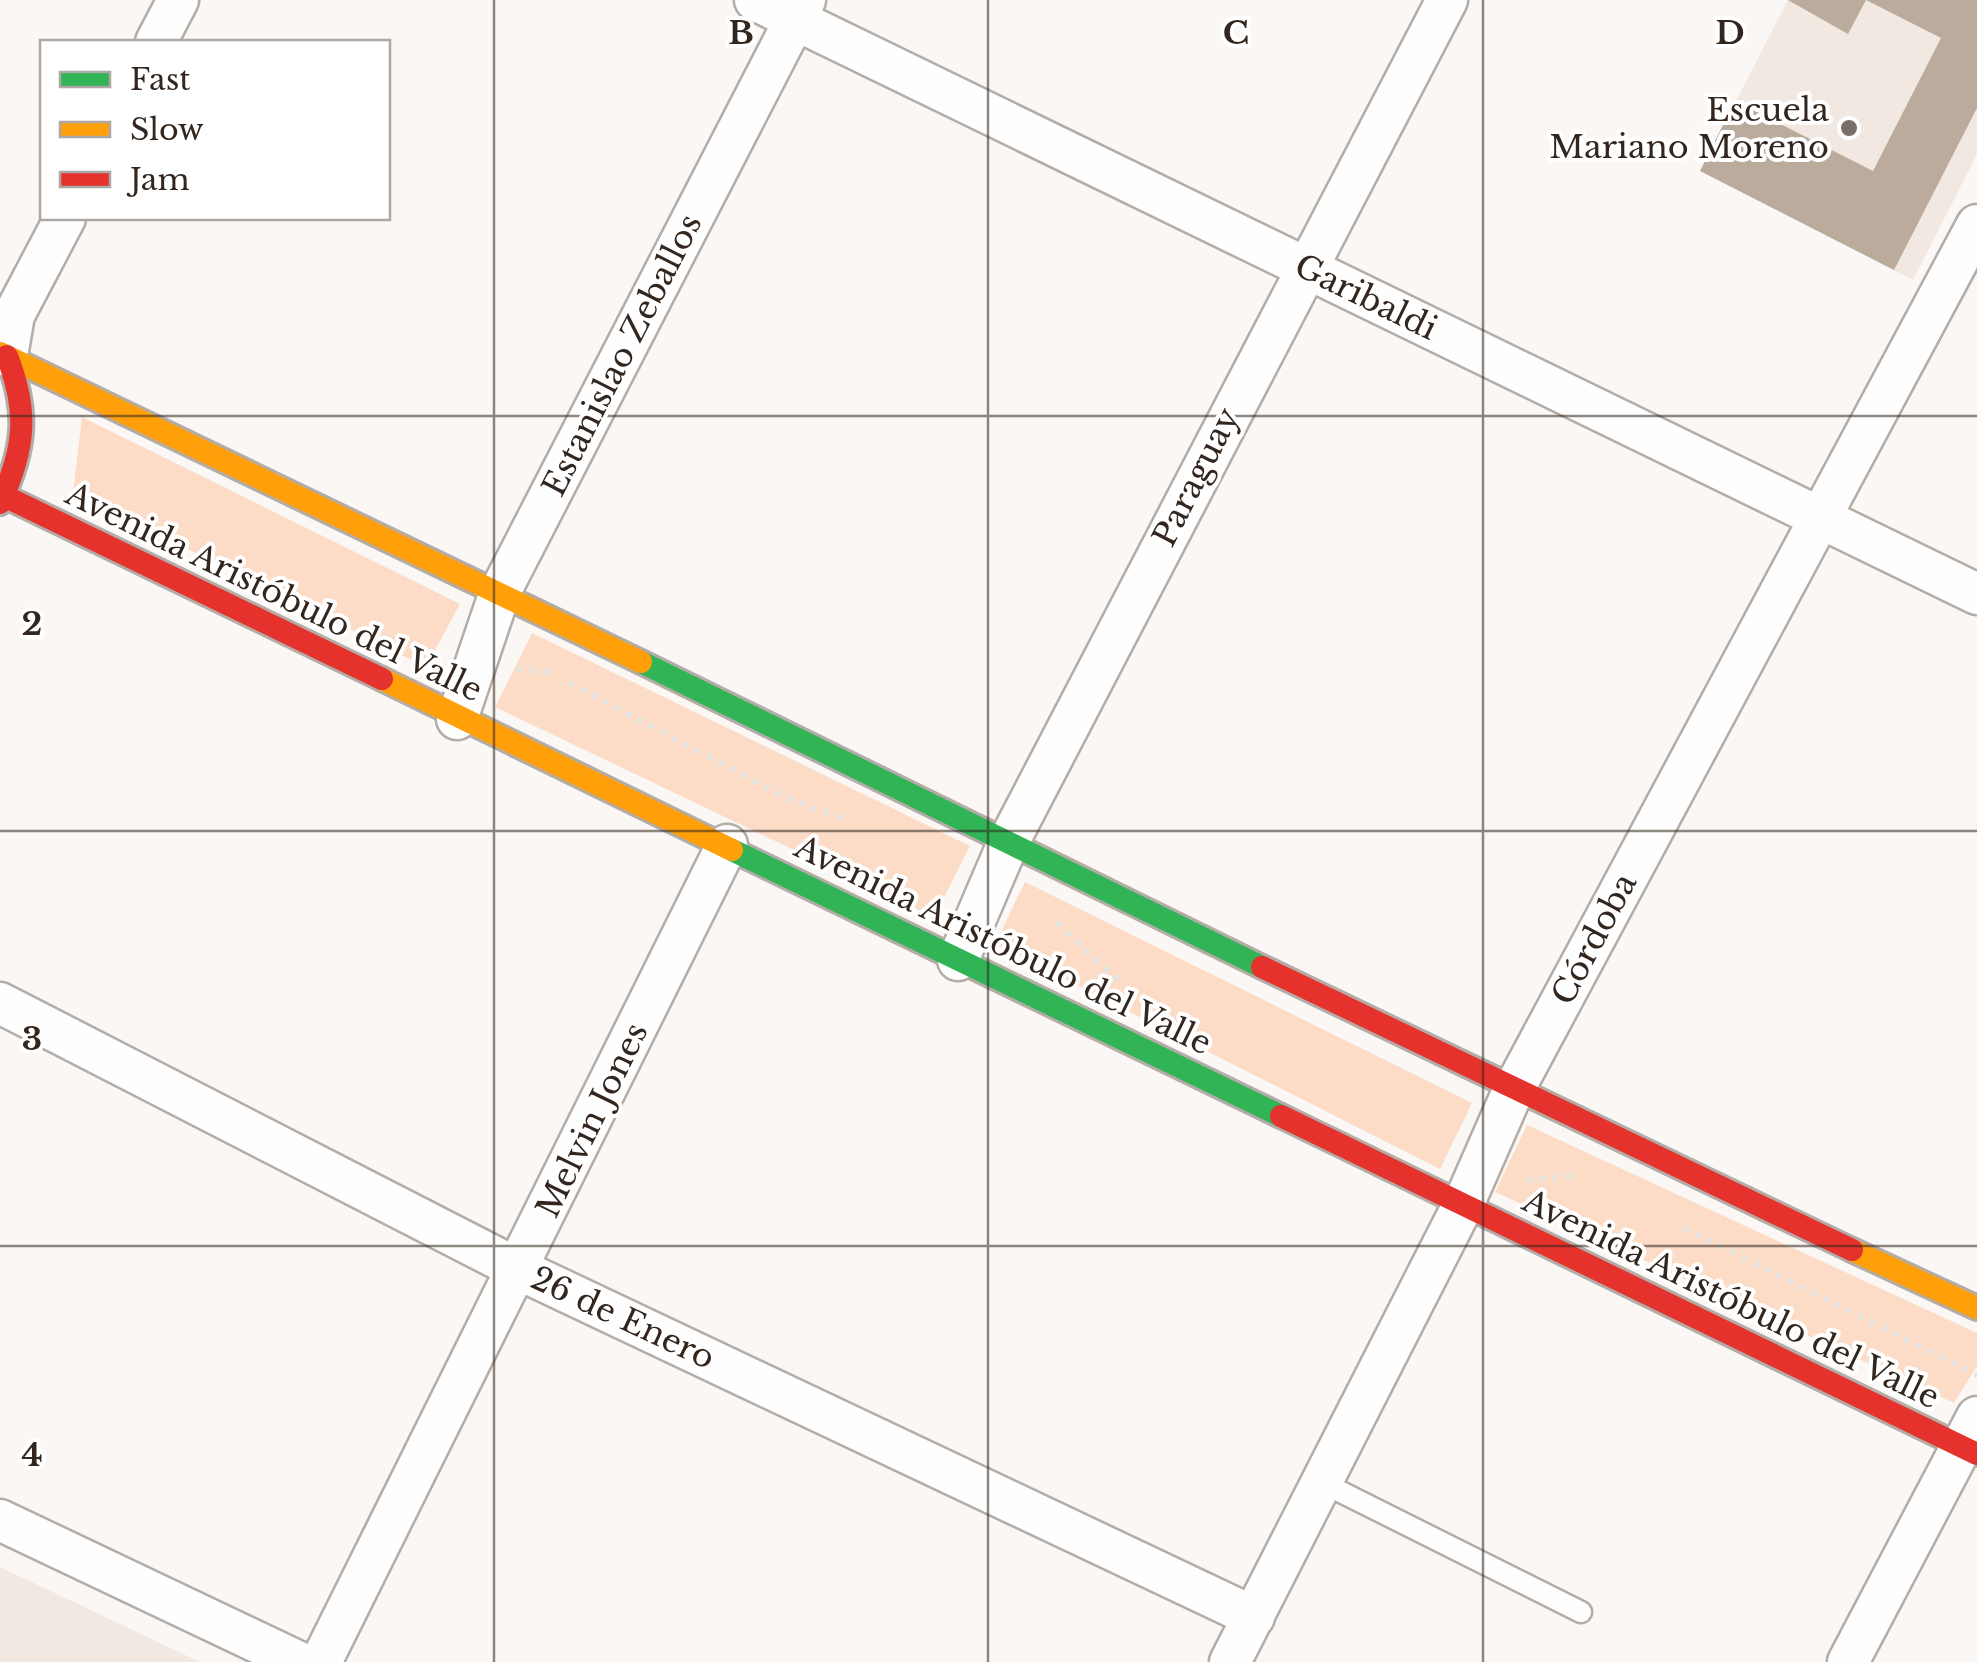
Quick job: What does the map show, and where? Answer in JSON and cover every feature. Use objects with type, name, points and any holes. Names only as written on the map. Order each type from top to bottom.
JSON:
[{"type":"street","points":[[157,40],[178,0]]},
{"type":"street","name":"Garibaldi","points":[[755,0],[800,10],[1304,266],[1977,594]]},
{"type":"street","name":"Paraguay","points":[[958,960],[1009,841],[1304,266],[1447,0]]},
{"type":"street","name":"Estanislao Zeballos","points":[[457,718],[500,592],[800,10]]},
{"type":"street","points":[[1,498],[25,445],[26,400],[3,354],[14,316],[64,220]]},
{"type":"street","name":"Córdoba","points":[[1230,1662],[1463,1205],[1513,1091],[1817,516],[1977,226]]},
{"type":"street","points":[[3,354],[500,592],[1513,1091],[1977,1308]]},
{"type":"street","name":"Avenida Aristóbulo del Valle","points":[[1,498],[726,845],[1463,1205],[1971,1439]]},
{"type":"street","name":"Melvin Jones","points":[[322,1662],[726,845]]},
{"type":"street","name":"26 de Enero","points":[[0,1003],[518,1269],[1254,1617]]},
{"type":"street","points":[[1848,1662],[1971,1439]]},
{"type":"street","points":[[0,1520],[299,1662]]},
{"type":"lane","points":[[1323,1483],[1581,1612]]},
{"type":"shaded area","name":"Escuela Mariano Moreno","points":[[1788,0],[1977,0],[1977,154],[1913,280],[1700,171]]},
{"type":"shaded area","points":[[82,417],[460,604],[426,667],[73,492]]},
{"type":"shaded area","points":[[532,633],[970,846],[934,917],[495,707]]},
{"type":"shaded area","points":[[1025,882],[1472,1103],[1440,1169],[995,944]]},
{"type":"shaded area","points":[[1527,1125],[1977,1333],[1977,1366],[1954,1403],[1495,1192]]},
{"type":"shaded area","points":[[0,1567],[200,1662],[0,1662]]},
{"type":"building","points":[[1788,0],[1866,0],[1848,34]]},
{"type":"building","points":[[1866,0],[1977,0],[1977,108],[1894,270],[1700,171],[1735,101],[1873,171],[1941,38]]},
{"type":"traffic: fast","points":[[641,662],[1262,967]]},
{"type":"traffic: fast","points":[[732,850],[1281,1116]]},
{"type":"traffic: slow","points":[[0,353],[641,662]]},
{"type":"traffic: slow","points":[[382,679],[732,850]]},
{"type":"traffic: slow","points":[[1852,1250],[1977,1308]]},
{"type":"traffic: jam","points":[[0,503],[15,465],[21,430],[19,395],[7,356]]},
{"type":"traffic: jam","points":[[0,494],[382,679]]},
{"type":"traffic: jam","points":[[1262,967],[1852,1250]]},
{"type":"traffic: jam","points":[[1281,1116],[1977,1454]]},
{"type":"place","name":"Escuela Mariano Moreno","points":[[1849,128]]}]
